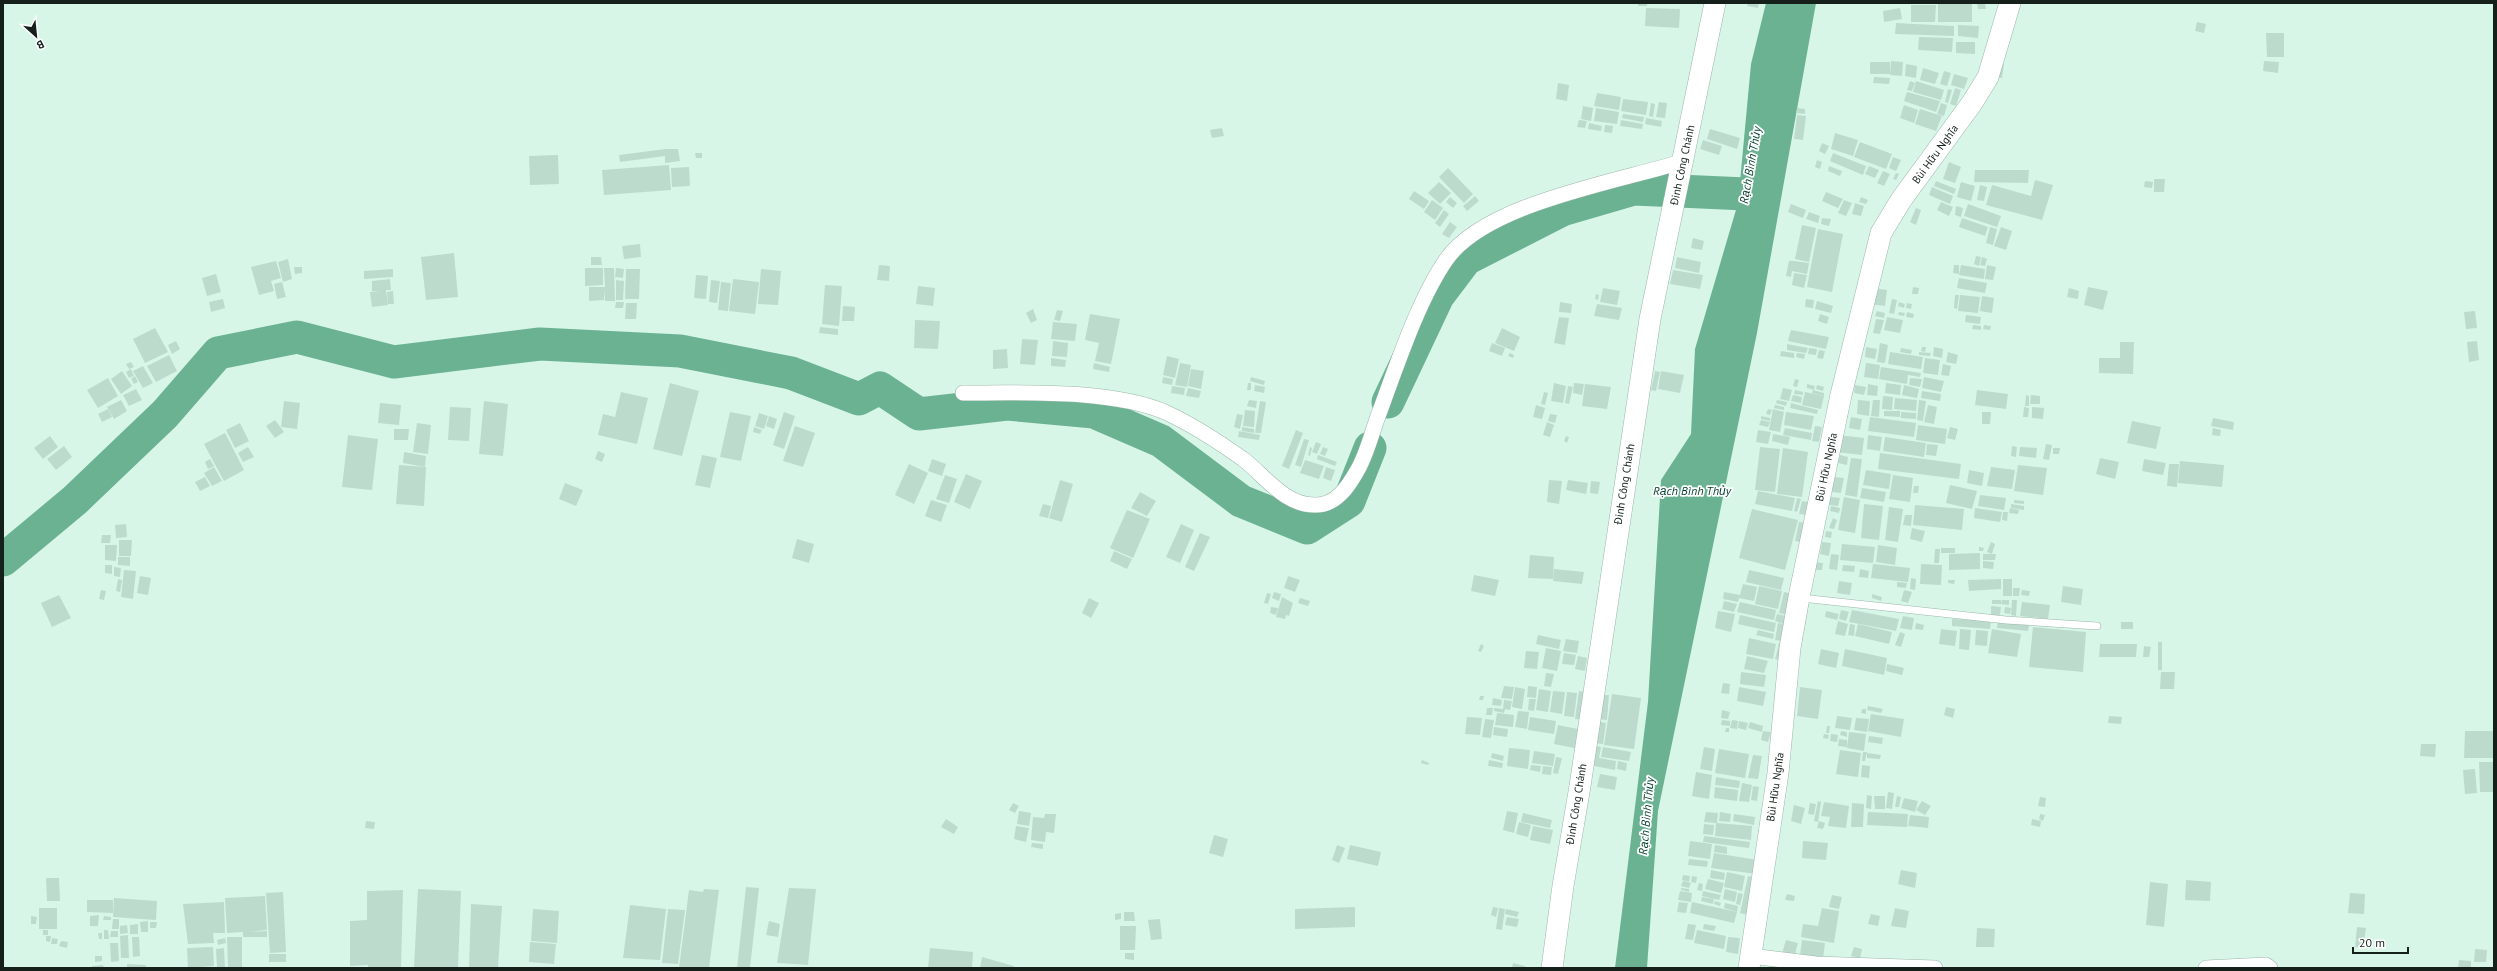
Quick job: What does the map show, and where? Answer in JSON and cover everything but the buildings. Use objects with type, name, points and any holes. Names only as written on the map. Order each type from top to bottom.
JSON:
[{"type":"main road","name":"Đinh Công Chánh","points":[[1552,968],[1563,886],[1580,786],[1648,335],[1715,3]]},
{"type":"main road","name":"Bùi Hữu Nghĩa","points":[[1750,962],[1778,773],[1790,648],[1798,597],[1841,395],[1881,233],[1901,200],[1972,103],[1988,78],[2010,3]]},
{"type":"street","points":[[963,393],[1046,392],[1147,406],[1167,413],[1242,458],[1276,490],[1297,502],[1314,505],[1325,504],[1338,497],[1359,468],[1426,297],[1446,260],[1460,243],[1476,230],[1513,212],[1683,164]]},
{"type":"street","points":[[1750,962],[1935,968]]},
{"type":"street","points":[[2206,968],[2266,965],[2270,968]]},
{"type":"lane","points":[[1798,597],[2006,620],[2097,626]]},
{"type":"water","name":"Rạch Bình Thủy","points":[[1766,3],[1816,3],[1757,333],[1658,811],[1647,968],[1615,968],[1648,702],[1661,480],[1691,434],[1695,349],[1738,203],[1751,64]]},
{"type":"waterway","points":[[1388,402],[1438,296],[1466,259],[1562,210],[1634,189],[1746,194]]},
{"type":"waterway","points":[[3,560],[75,500],[165,414],[218,353],[297,337],[394,362],[540,344],[680,351],[791,373],[859,399],[880,388],[919,414],[1007,404],[1094,412],[1161,441],[1241,501],[1307,528],[1349,501],[1370,448]]}]
